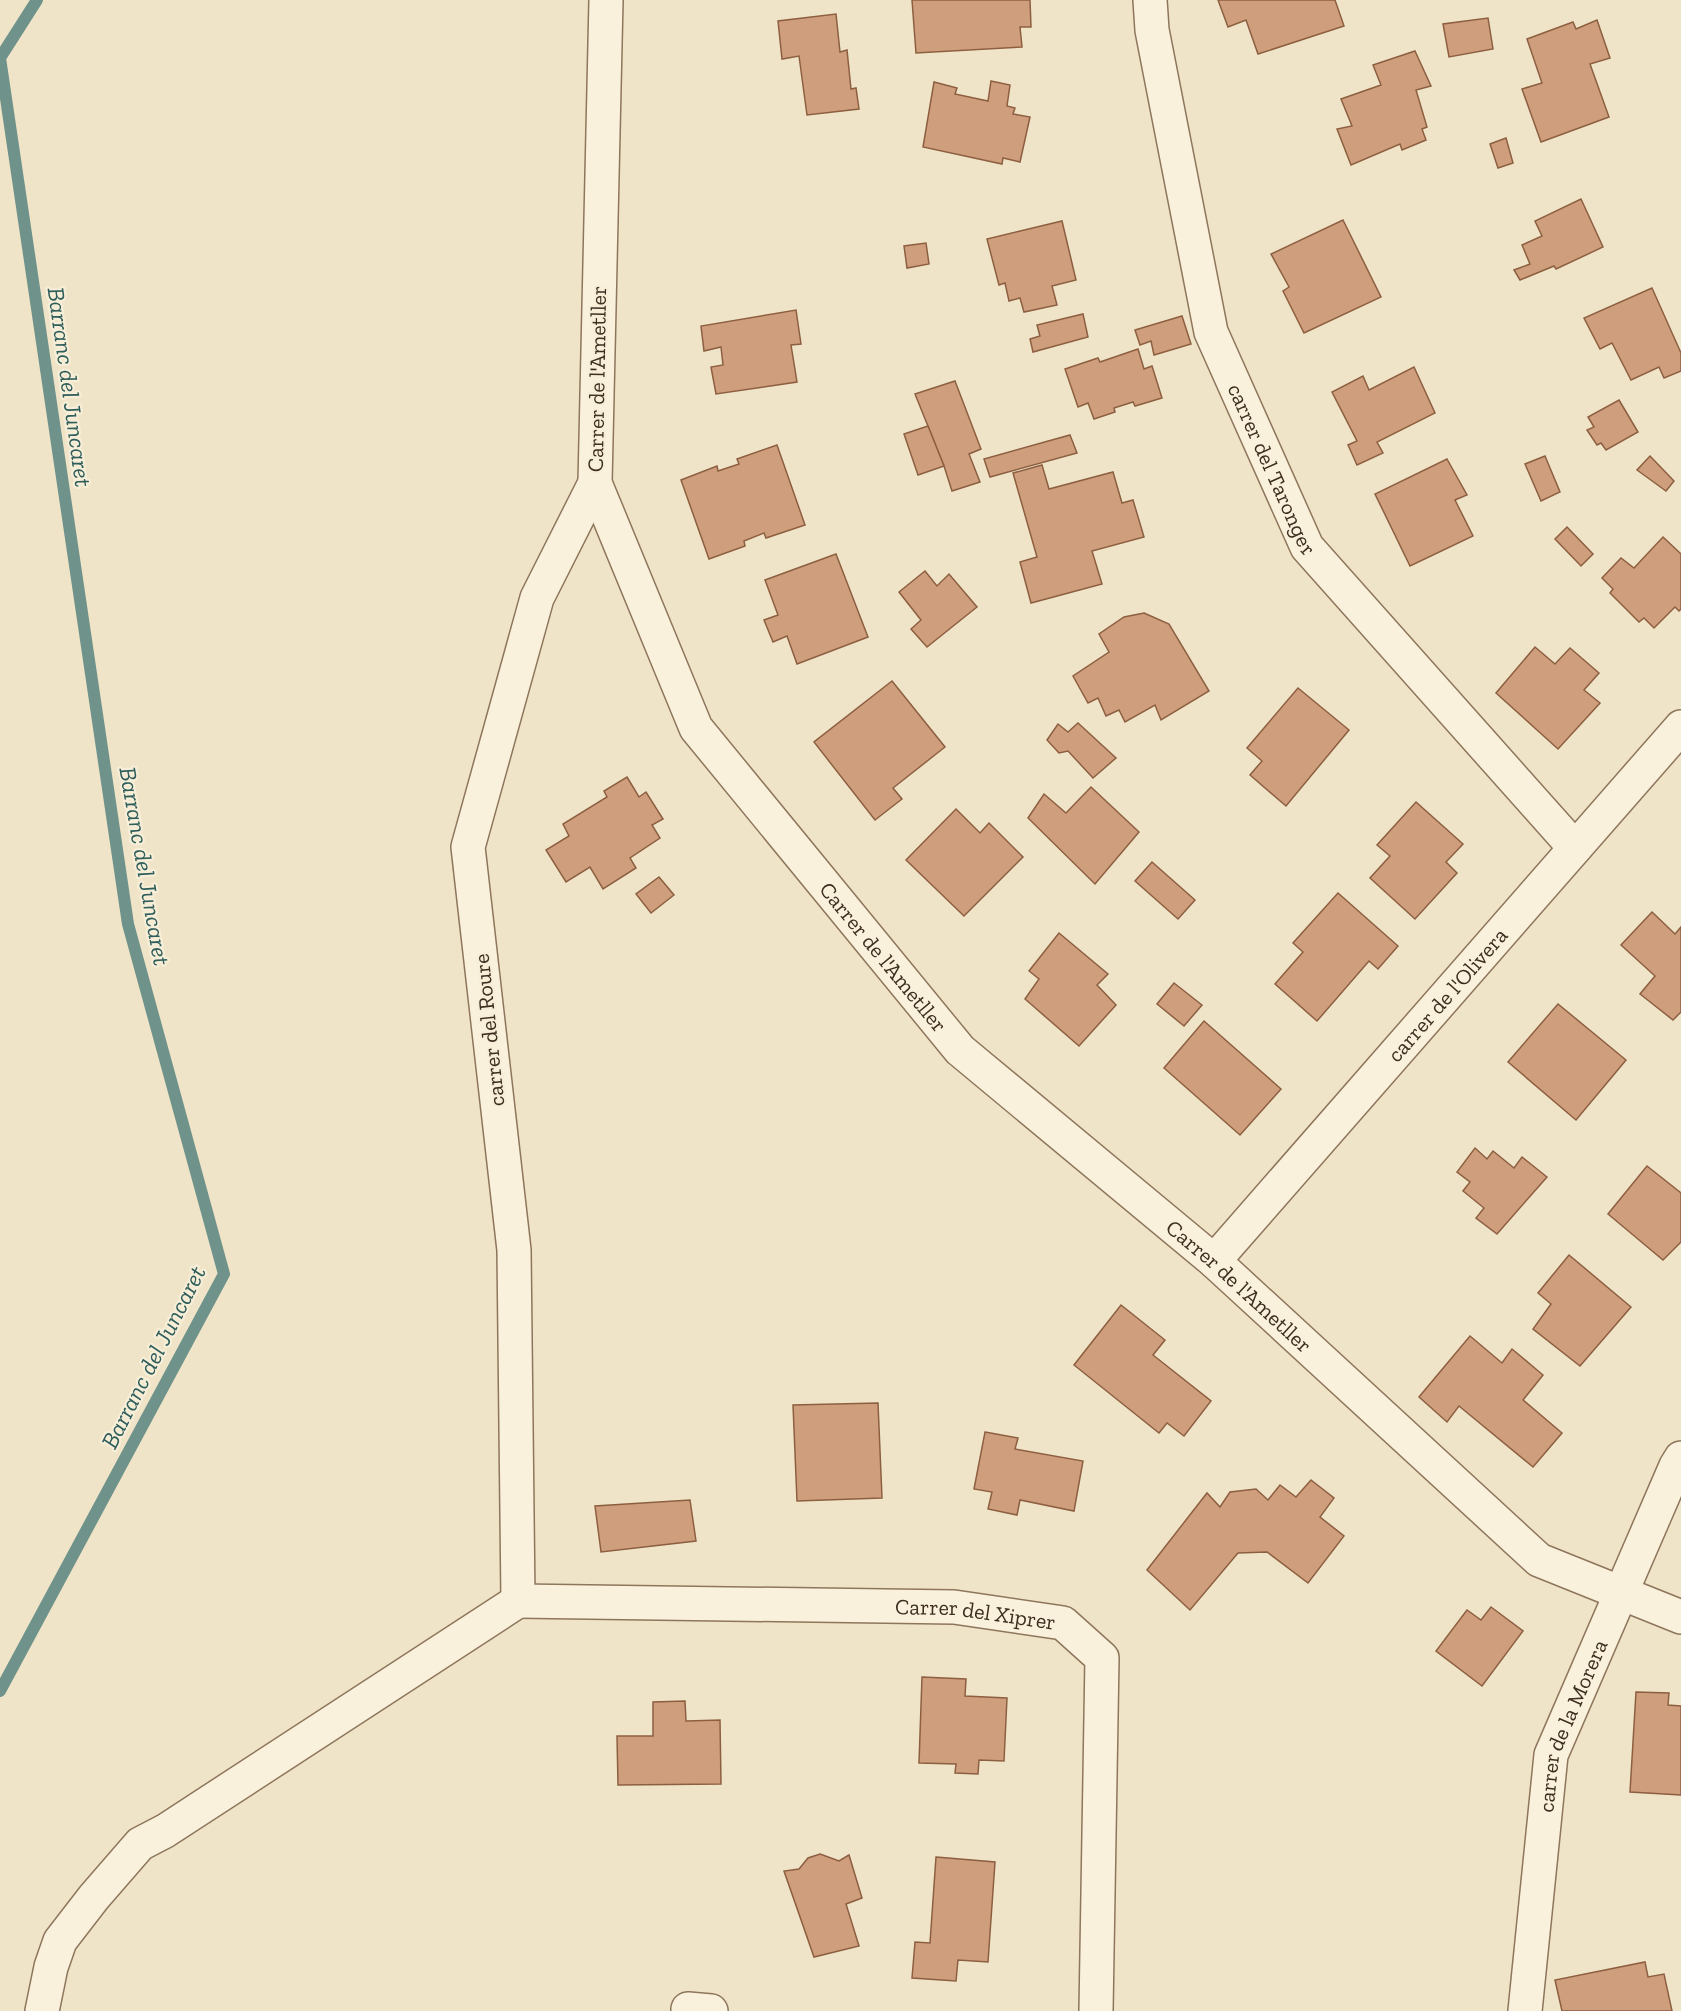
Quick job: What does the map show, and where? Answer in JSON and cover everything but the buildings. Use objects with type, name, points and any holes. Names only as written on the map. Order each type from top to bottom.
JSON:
[{"type":"street","name":"Carrer de l'Ametller","points":[[606,0],[595,483],[696,728],[960,1050],[1214,1261],[1539,1560],[1681,1617]]},
{"type":"street","name":"carrer del Taronger","points":[[1150,0],[1152,30],[1210,332],[1307,547],[1575,848]]},
{"type":"street","name":"carrer del Roure","points":[[518,1601],[514,1250],[468,847],[537,598],[595,483]]},
{"type":"street","name":"carrer de l'Olivera","points":[[1214,1261],[1681,727]]},
{"type":"street","name":"carrer de la Morera","points":[[1525,2011],[1551,1755],[1620,1592],[1681,1458]]},
{"type":"street","points":[[42,2011],[51,1967],[60,1941],[140,1844],[165,1831],[518,1601]]},
{"type":"street","name":"Carrer del Xiprer","points":[[518,1601],[954,1607],[1063,1623],[1102,1658],[1096,2011]]},
{"type":"waterway","name":"Barranc del Juncaret","points":[[0,1691],[224,1274],[128,924],[0,58],[37,0]]}]
